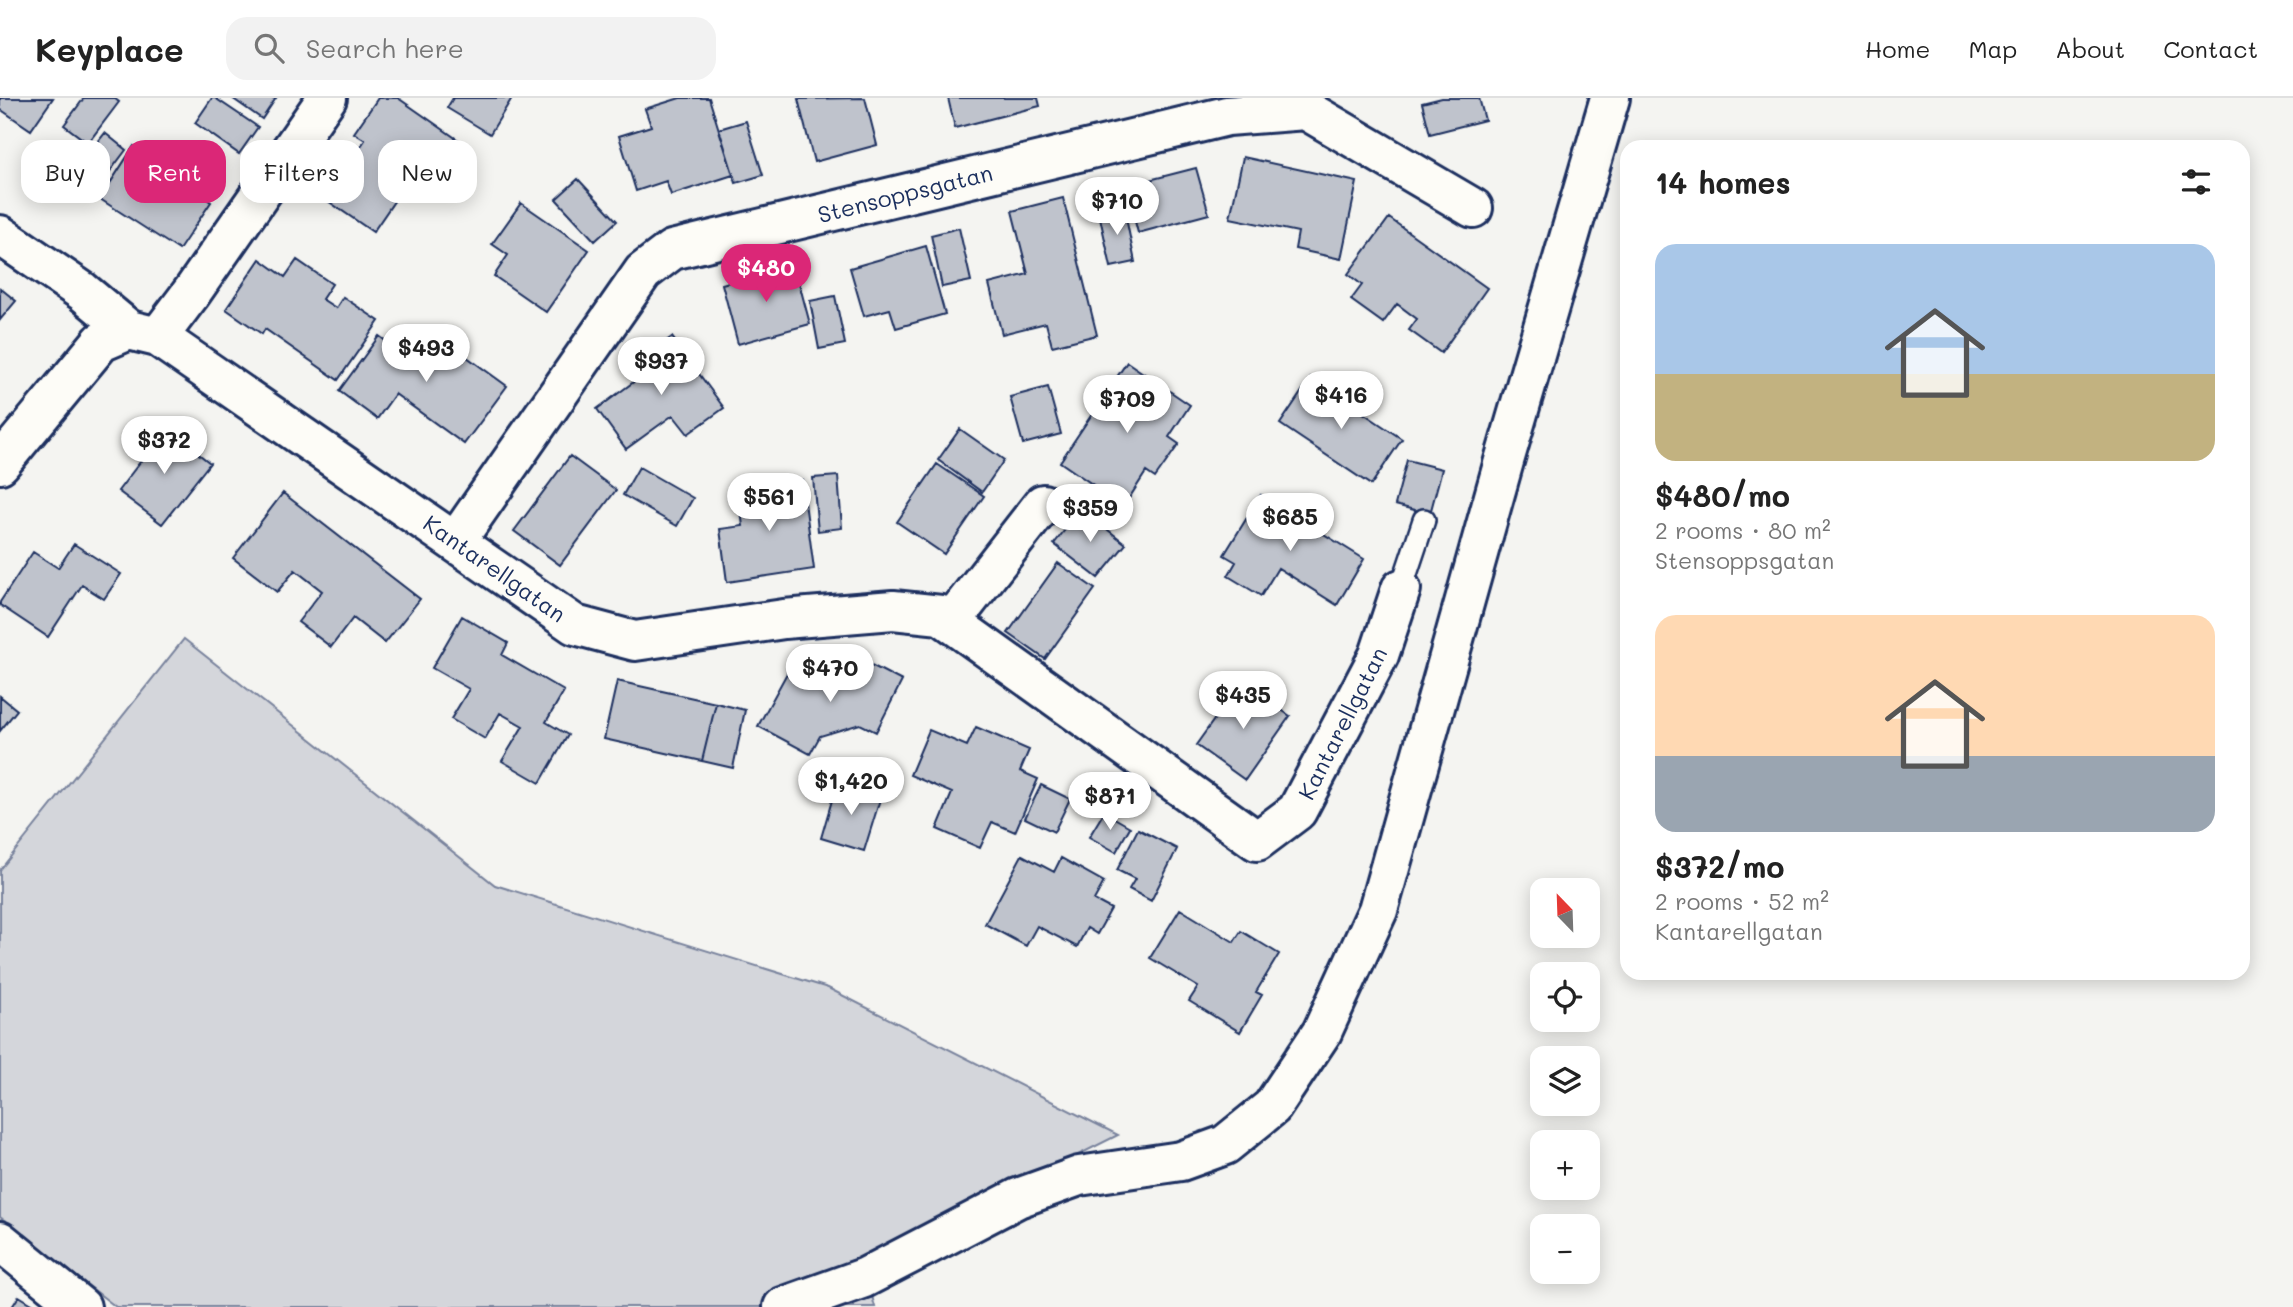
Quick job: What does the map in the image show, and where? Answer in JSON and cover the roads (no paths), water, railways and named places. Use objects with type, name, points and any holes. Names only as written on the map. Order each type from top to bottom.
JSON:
[{"type":"street","points":[[0,464],[101,342],[143,333],[192,292],[327,98]]},
{"type":"street","points":[[783,1307],[864,1278],[1018,1198],[1079,1176],[1181,1161],[1225,1146],[1272,1107],[1322,1032],[1378,910],[1504,461],[1611,98]]},
{"type":"street","name":"Stensoppsgatan","points":[[456,541],[643,272],[672,250],[1227,116],[1306,110],[1473,208]]},
{"type":"street","name":"Kantarellgatan","points":[[0,235],[456,541],[575,625],[635,641],[784,619],[893,610],[941,615],[1257,841],[1297,811],[1379,655],[1401,589]]},
{"type":"street","points":[[951,622],[1043,504]]},
{"type":"street","points":[[0,1241],[81,1307]]},
{"type":"lane","points":[[1401,589],[1424,520]]}]
